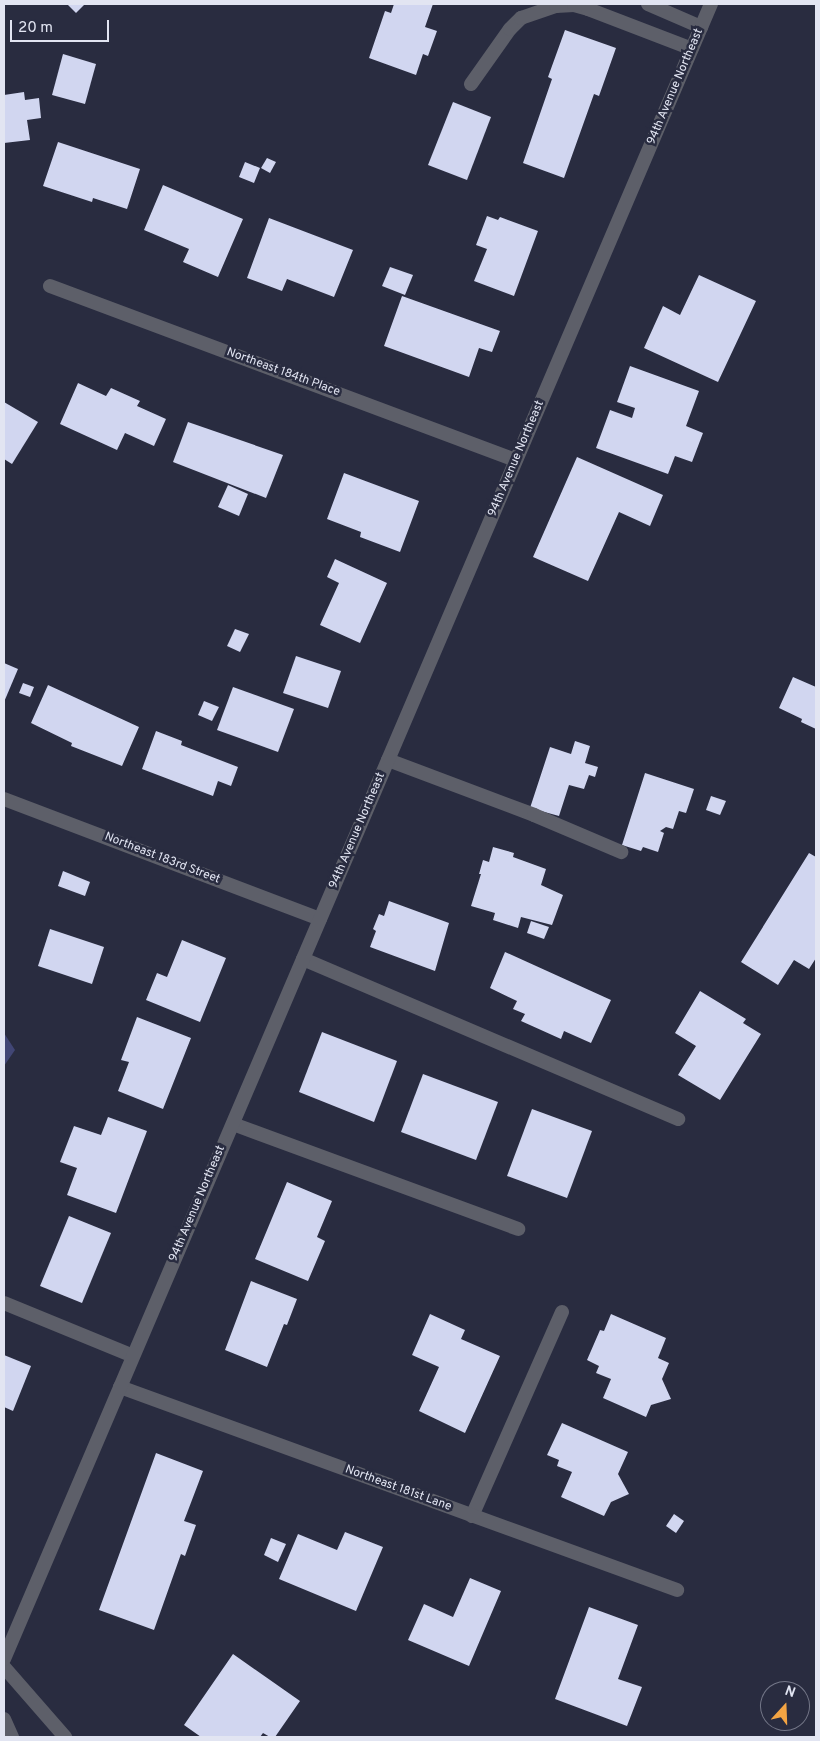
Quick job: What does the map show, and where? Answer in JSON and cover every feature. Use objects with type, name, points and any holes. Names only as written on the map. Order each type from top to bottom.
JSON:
[{"type":"street","points":[[648,4],[701,27]]},
{"type":"street","name":"94th Avenue Northeast","points":[[4,1659],[711,4]]},
{"type":"street","points":[[471,84],[516,24],[539,10],[556,6],[574,5],[588,9],[692,49]]},
{"type":"street","name":"Northeast 184th Place","points":[[50,286],[516,460]]},
{"type":"street","points":[[388,760],[534,815],[621,852]]},
{"type":"street","name":"Northeast 183rd Street","points":[[4,799],[320,918]]},
{"type":"street","points":[[303,958],[678,1119]]},
{"type":"street","points":[[233,1124],[518,1229]]},
{"type":"street","points":[[4,1304],[133,1356]]},
{"type":"street","points":[[472,1516],[562,1312]]},
{"type":"street","name":"Northeast 181st Lane","points":[[120,1387],[677,1590]]},
{"type":"street","points":[[4,1667],[65,1737]]},
{"type":"street","points":[[4,1719],[12,1737]]},
{"type":"shaded area","points":[[4,1033],[15,1050],[4,1066]]},
{"type":"building","points":[[67,4],[85,4],[76,13]]},
{"type":"building","points":[[394,4],[433,4],[425,27],[437,31],[428,56],[423,54],[416,75],[369,58],[385,11],[391,13]]},
{"type":"building","points":[[565,30],[616,48],[599,96],[594,94],[564,178],[523,163],[552,79],[548,77]]},
{"type":"building","points":[[63,54],[96,64],[85,104],[52,95]]},
{"type":"building","points":[[24,92],[25,100],[39,98],[41,118],[27,120],[30,140],[4,143],[4,95]]},
{"type":"building","points":[[453,102],[491,117],[467,180],[428,165]]},
{"type":"building","points":[[58,142],[140,169],[127,209],[93,198],[92,202],[43,186]]},
{"type":"building","points":[[267,158],[276,162],[270,173],[261,168]]},
{"type":"building","points":[[245,162],[260,168],[254,183],[239,177]]},
{"type":"building","points":[[163,185],[243,219],[218,277],[183,262],[189,249],[144,230]]},
{"type":"building","points":[[487,216],[498,220],[500,217],[538,231],[514,296],[474,281],[487,249],[476,245]]},
{"type":"building","points":[[269,218],[353,250],[334,297],[287,279],[282,291],[247,278]]},
{"type":"building","points":[[390,267],[413,275],[405,295],[382,286]]},
{"type":"building","points":[[699,275],[756,301],[718,382],[644,348],[663,306],[680,315]]},
{"type":"building","points":[[402,296],[500,331],[492,352],[479,348],[469,377],[384,346]]},
{"type":"building","points":[[630,366],[699,391],[686,426],[703,433],[692,462],[675,456],[668,474],[596,448],[610,410],[632,418],[635,408],[617,402]]},
{"type":"building","points":[[78,383],[106,396],[111,388],[140,401],[137,406],[166,419],[154,446],[125,433],[117,450],[60,424]]},
{"type":"building","points":[[4,402],[38,422],[12,464],[4,459]]},
{"type":"building","points":[[188,422],[283,455],[266,498],[173,462]]},
{"type":"building","points":[[577,457],[663,495],[650,526],[619,512],[588,581],[533,557]]},
{"type":"building","points":[[344,473],[419,501],[400,552],[360,537],[361,532],[327,519]]},
{"type":"building","points":[[228,485],[248,494],[239,516],[218,507]]},
{"type":"building","points":[[335,559],[387,583],[360,643],[320,625],[339,583],[327,577]]},
{"type":"building","points":[[235,629],[249,634],[240,652],[227,646]]},
{"type":"building","points":[[296,656],[341,671],[328,708],[283,693]]},
{"type":"building","points":[[4,663],[18,669],[4,702]]},
{"type":"building","points":[[793,677],[816,687],[816,729],[801,722],[802,719],[779,708]]},
{"type":"building","points":[[23,683],[34,687],[30,697],[19,693]]},
{"type":"building","points":[[48,685],[139,727],[122,766],[71,746],[72,743],[31,723]]},
{"type":"building","points":[[233,687],[294,709],[278,752],[217,730]]},
{"type":"building","points":[[204,701],[219,707],[212,721],[198,715]]},
{"type":"building","points":[[156,731],[182,741],[181,745],[238,767],[231,786],[218,781],[213,796],[142,769]]},
{"type":"building","points":[[575,741],[590,746],[585,763],[598,767],[595,777],[589,775],[584,789],[569,785],[559,816],[530,808],[550,747],[571,754]]},
{"type":"building","points":[[645,773],[694,789],[686,813],[679,811],[673,829],[666,827],[660,831],[664,833],[658,852],[643,847],[641,851],[622,845]]},
{"type":"building","points":[[711,796],[726,801],[720,815],[706,810]]},
{"type":"building","points":[[493,847],[514,853],[513,857],[546,869],[541,885],[563,895],[552,925],[521,917],[518,928],[493,920],[495,913],[471,906],[481,874],[479,874],[483,860],[489,862]]},
{"type":"building","points":[[809,853],[816,857],[816,958],[809,969],[794,960],[778,985],[741,962]]},
{"type":"building","points":[[63,871],[90,882],[85,896],[58,886]]},
{"type":"building","points":[[389,901],[449,923],[435,971],[370,947],[376,931],[373,929],[379,914],[384,916]]},
{"type":"building","points":[[531,921],[549,927],[544,939],[527,933]]},
{"type":"building","points":[[50,929],[104,947],[92,984],[38,966]]},
{"type":"building","points":[[182,940],[226,958],[200,1022],[146,1000],[157,973],[167,977]]},
{"type":"building","points":[[505,952],[611,1000],[591,1043],[564,1031],[561,1039],[521,1021],[525,1014],[513,1009],[517,1001],[490,988]]},
{"type":"building","points":[[700,991],[746,1019],[743,1023],[761,1034],[720,1100],[678,1075],[696,1046],[675,1033]]},
{"type":"building","points":[[137,1017],[191,1038],[163,1109],[118,1091],[129,1062],[121,1060]]},
{"type":"building","points":[[322,1032],[397,1061],[374,1122],[299,1092]]},
{"type":"building","points":[[423,1074],[498,1102],[476,1160],[401,1132]]},
{"type":"building","points":[[532,1109],[592,1131],[567,1198],[507,1176]]},
{"type":"building","points":[[108,1117],[147,1131],[116,1213],[67,1195],[77,1168],[60,1162],[74,1126],[101,1135]]},
{"type":"building","points":[[287,1182],[332,1201],[317,1237],[325,1241],[308,1281],[255,1259]]},
{"type":"building","points":[[69,1216],[111,1233],[82,1303],[40,1286]]},
{"type":"building","points":[[251,1281],[297,1299],[287,1325],[284,1324],[267,1367],[225,1350]]},
{"type":"building","points":[[430,1314],[465,1330],[461,1339],[500,1356],[465,1433],[419,1411],[439,1367],[412,1355]]},
{"type":"building","points":[[611,1314],[666,1338],[658,1358],[669,1363],[662,1379],[671,1399],[651,1405],[646,1417],[603,1398],[611,1379],[596,1373],[599,1366],[587,1360],[600,1330],[604,1331]]},
{"type":"building","points":[[4,1355],[31,1366],[13,1411],[4,1407]]},
{"type":"building","points":[[562,1423],[628,1452],[618,1474],[629,1494],[611,1502],[604,1516],[561,1497],[572,1472],[557,1466],[559,1460],[547,1455]]},
{"type":"building","points":[[156,1453],[203,1471],[184,1521],[196,1525],[185,1556],[181,1554],[154,1630],[99,1610]]},
{"type":"building","points":[[674,1514],[684,1521],[676,1533],[666,1526]]},
{"type":"building","points":[[345,1532],[383,1547],[356,1611],[279,1579],[298,1534],[337,1550]]},
{"type":"building","points":[[271,1538],[286,1544],[278,1562],[264,1555]]},
{"type":"building","points":[[470,1578],[501,1591],[469,1666],[408,1640],[424,1604],[453,1617]]},
{"type":"building","points":[[589,1607],[638,1625],[618,1679],[642,1687],[627,1726],[555,1699]]},
{"type":"building","points":[[233,1654],[300,1701],[275,1737],[270,1737],[263,1733],[260,1737],[201,1737],[184,1725]]}]
